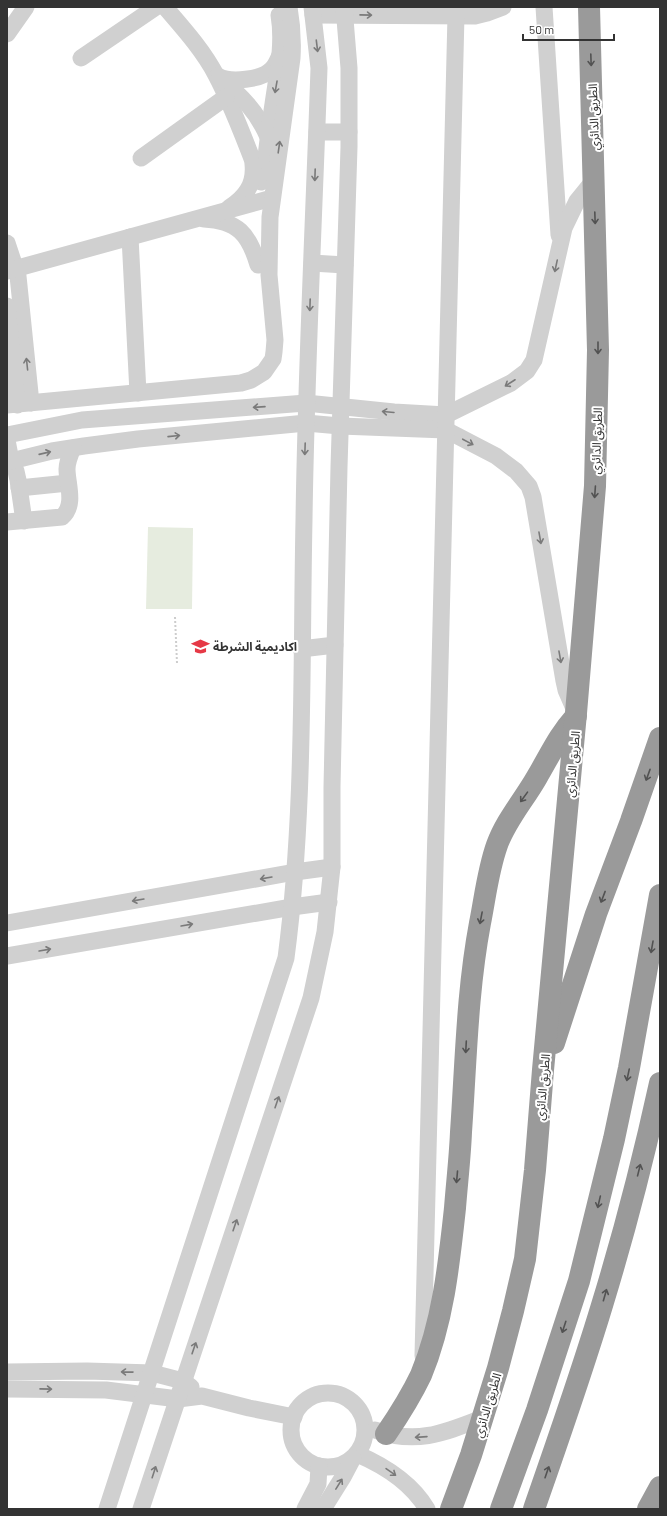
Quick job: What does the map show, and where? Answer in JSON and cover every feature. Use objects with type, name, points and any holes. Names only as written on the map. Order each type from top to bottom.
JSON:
[{"type":"highway","name":"الطريق الدائري","points":[[451,1509],[471,1455],[498,1368],[525,1259],[535,1170],[596,478],[598,350],[589,7]]},
{"type":"highway","points":[[386,1434],[408,1401],[423,1368],[443,1304],[461,1142],[469,1002],[473,960],[492,862],[502,832],[510,817],[537,777],[558,738],[576,715]]},
{"type":"highway","points":[[543,1070],[560,1027],[596,914],[660,738]]},
{"type":"highway","points":[[501,1509],[537,1410],[579,1281],[614,1139],[629,1068],[660,895]]},
{"type":"highway","points":[[534,1509],[584,1364],[603,1302],[638,1178],[660,1083]]},
{"type":"highway","points":[[648,1509],[660,1486]]},
{"type":"street","points":[[7,34],[26,7]]},
{"type":"street","points":[[81,58],[156,7]]},
{"type":"street","points":[[18,399],[138,387],[240,382],[251,380],[258,376],[273,359],[275,340],[268,260],[270,217],[265,195],[253,162],[216,74],[189,35],[165,7]]},
{"type":"street","points":[[138,387],[247,369],[257,362],[262,352],[264,340],[258,285],[258,265],[265,195],[268,138],[280,53],[281,35],[278,7]]},
{"type":"street","points":[[265,195],[292,58],[292,29],[289,7]]},
{"type":"street","points":[[107,1509],[286,958],[295,872],[299,802],[306,403],[320,68],[313,11],[456,11],[475,16],[487,14],[502,7]]},
{"type":"street","points":[[544,7],[560,245]]},
{"type":"street","points":[[141,1509],[311,998],[325,932],[332,867],[340,426],[349,132],[349,68],[345,11]]},
{"type":"street","points":[[423,1368],[456,11]]},
{"type":"street","points":[[216,74],[222,78],[234,80],[258,76],[272,70],[280,53]]},
{"type":"street","points":[[216,74],[244,99],[254,111],[262,123],[268,138]]},
{"type":"street","points":[[141,158],[226,97]]},
{"type":"street","points":[[317,132],[349,132]]},
{"type":"street","points":[[224,211],[242,198],[249,189],[254,174],[253,162]]},
{"type":"street","points":[[9,462],[52,451],[138,439],[306,423],[340,426],[446,423],[511,383],[527,371],[534,360],[564,228],[577,201],[594,180]]},
{"type":"street","points":[[11,269],[198,219],[224,211],[265,195]]},
{"type":"street","points":[[198,219],[221,222],[234,226],[242,231],[254,250],[258,265]]},
{"type":"street","points":[[130,237],[138,387]]},
{"type":"street","points":[[7,243],[11,269],[20,290],[18,399]]},
{"type":"street","points":[[312,263],[345,265]]},
{"type":"street","points":[[7,306],[18,399]]},
{"type":"street","points":[[7,435],[82,420],[306,403],[341,408],[394,412],[446,423],[516,471],[529,486],[533,497],[564,681],[576,715]]},
{"type":"street","points":[[7,440],[9,462],[16,471],[20,488],[15,521],[62,516],[67,513],[69,508],[67,467],[73,448]]},
{"type":"street","points":[[20,488],[68,484]]},
{"type":"street","points":[[302,649],[335,645]]},
{"type":"street","points":[[7,923],[295,872],[332,867]]},
{"type":"street","points":[[7,956],[329,902]]},
{"type":"street","points":[[7,1372],[87,1371],[152,1373],[183,1381],[202,1396]]},
{"type":"street","points":[[7,1389],[106,1390],[178,1399],[202,1396],[249,1408],[294,1417]]},
{"type":"street","points":[[323,1509],[343,1477],[355,1456],[364,1441],[366,1426],[361,1410],[349,1398],[333,1392],[316,1394],[302,1403],[294,1417],[291,1430],[292,1442],[298,1453],[308,1461],[319,1466],[331,1467],[343,1464],[355,1456],[374,1461],[403,1480],[416,1493],[428,1509]]},
{"type":"street","points":[[366,1426],[386,1434],[411,1438],[436,1435],[482,1418]]},
{"type":"street","points":[[305,1509],[318,1484],[319,1466]]},
{"type":"path","points":[[175,617],[177,663]]},
{"type":"shaded area","points":[[148,527],[193,528],[192,609],[146,609]]},
{"type":"place","name":"اكاديمية الشرطة","points":[[200,646]]}]
